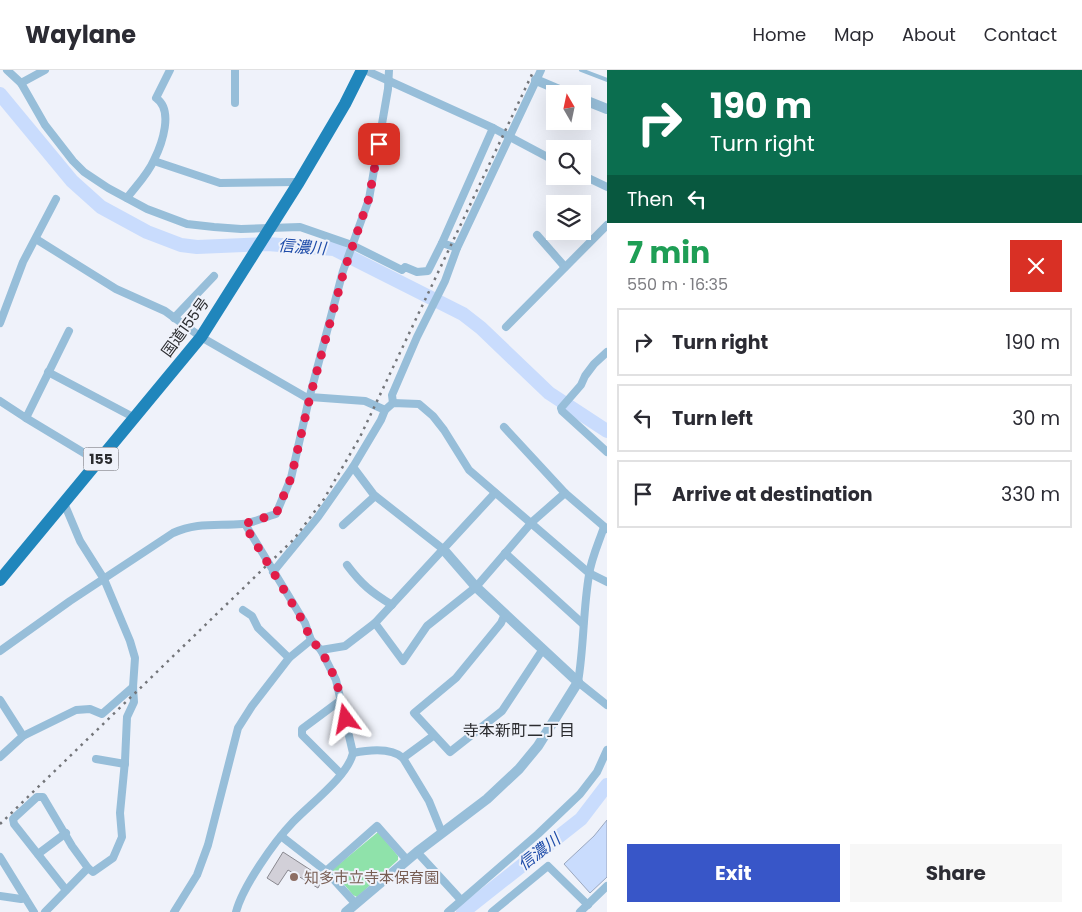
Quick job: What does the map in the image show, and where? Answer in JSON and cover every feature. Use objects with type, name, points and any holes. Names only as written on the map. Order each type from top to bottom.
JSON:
[{"type":"highway","name":"国道155号","points":[[0,580],[201,337],[299,182],[364,70]]},
{"type":"street","points":[[7,70],[21,84],[45,125],[84,172],[147,210],[187,224],[241,229],[300,227],[352,247],[402,270],[404,267],[417,272],[428,271],[493,128]]},
{"type":"street","points":[[21,84],[45,70]]},
{"type":"street","points":[[127,198],[154,161],[162,138],[166,114],[156,98],[170,70]]},
{"type":"street","points":[[235,70],[235,103]]},
{"type":"street","points":[[364,70],[493,128],[546,156]]},
{"type":"street","points":[[0,651],[157,542],[186,527],[204,524],[244,524],[276,514],[291,478],[344,271],[369,198],[389,80],[389,70]]},
{"type":"street","points":[[394,403],[392,395],[445,282],[457,248],[541,70]]},
{"type":"street","points":[[536,80],[548,85]]},
{"type":"street","points":[[591,102],[607,109]]},
{"type":"street","points":[[154,161],[220,183],[299,182]]},
{"type":"street","points":[[591,179],[607,187]]},
{"type":"street","points":[[0,323],[23,262],[56,199]]},
{"type":"street","points":[[506,327],[607,225]]},
{"type":"street","points":[[537,235],[565,267]]},
{"type":"street","points":[[36,239],[116,289],[165,311],[201,337],[310,398],[365,401],[385,410]]},
{"type":"street","points":[[442,243],[457,248]]},
{"type":"street","points":[[174,318],[214,276]]},
{"type":"street","points":[[26,418],[69,331]]},
{"type":"street","points":[[607,352],[594,364],[581,385],[561,408],[607,452]]},
{"type":"street","points":[[48,372],[135,418]]},
{"type":"street","points":[[0,401],[99,462]]},
{"type":"street","points":[[273,572],[318,517],[353,467],[385,410],[394,403],[419,404],[433,416],[444,430],[469,470],[532,522],[589,573],[607,582]]},
{"type":"street","points":[[346,912],[407,860],[487,799],[519,769],[538,746],[578,682],[589,573],[606,528],[565,493],[504,427]]},
{"type":"street","points":[[353,467],[375,496],[443,549],[476,587],[578,682],[607,705]]},
{"type":"street","points":[[321,650],[345,646],[375,623],[495,493]]},
{"type":"street","points":[[375,623],[403,661],[427,626],[476,587],[532,522],[565,493]]},
{"type":"street","points":[[343,525],[375,496]]},
{"type":"street","points":[[64,503],[80,541],[104,579],[130,642],[134,658],[134,702],[127,718],[120,813],[122,837],[113,858],[93,872],[88,868],[72,846],[66,833],[43,798],[37,797],[13,819],[14,824],[66,890]]},
{"type":"street","points":[[236,912],[243,893],[281,836],[341,774],[352,760],[353,753],[336,680],[321,650],[311,640],[304,623],[244,524]]},
{"type":"street","points":[[505,553],[583,624]]},
{"type":"street","points":[[347,565],[360,582],[373,594],[392,605]]},
{"type":"street","points":[[243,610],[252,616],[258,628],[289,658]]},
{"type":"street","points":[[505,614],[501,623],[456,678],[414,713],[433,736],[450,752],[502,711],[543,649]]},
{"type":"street","points":[[174,912],[198,875],[238,728],[252,706],[289,658],[311,640]]},
{"type":"street","points":[[0,758],[23,736],[76,710],[90,709],[102,714],[133,687]]},
{"type":"street","points":[[0,700],[23,736]]},
{"type":"street","points":[[341,700],[302,729],[302,735],[341,774]]},
{"type":"street","points":[[403,758],[433,736]]},
{"type":"street","points":[[353,753],[368,750],[397,752],[403,758],[429,801],[442,833]]},
{"type":"street","points":[[448,912],[538,834],[580,794],[597,772],[607,750]]},
{"type":"street","points":[[96,759],[125,764]]},
{"type":"street","points":[[326,871],[377,826],[407,860]]},
{"type":"street","points":[[38,854],[66,833]]},
{"type":"street","points":[[281,836],[326,871],[355,903]]},
{"type":"street","points":[[417,852],[461,900]]},
{"type":"street","points":[[0,857],[34,912]]},
{"type":"street","points":[[492,912],[548,866],[588,905]]},
{"type":"street","points":[[47,912],[88,868]]},
{"type":"street","points":[[580,912],[607,886]]},
{"type":"street","points":[[0,896],[25,898]]},
{"type":"lane","points":[[581,70],[607,80]]},
{"type":"green space","points":[[378,832],[398,856],[398,860],[357,897],[353,895],[332,870]]},
{"type":"water","points":[[607,820],[607,877],[590,893],[564,864],[594,836]]},
{"type":"building","points":[[283,852],[323,878],[318,888],[288,870],[278,885],[267,878]]},
{"type":"waterway","name":"信濃川","points":[[0,94],[72,181],[101,207],[147,232],[181,245],[197,247],[267,244],[334,249],[463,314],[481,328],[549,393],[607,431]]},
{"type":"waterway","name":"信濃川","points":[[463,912],[581,819],[607,785]]},
{"type":"railway","points":[[0,824],[294,539],[324,499],[360,437],[534,70]]},
{"type":"place","name":"知多市立寺本保育園","points":[[294,877]]},
{"type":"district","name":"寺本新町二丁目","points":[[519,730]]},
{"type":"route","points":[[346,719],[336,680],[321,650],[311,640],[304,623],[244,524],[276,514],[291,478],[310,397],[344,271],[369,198],[379,144]]}]
